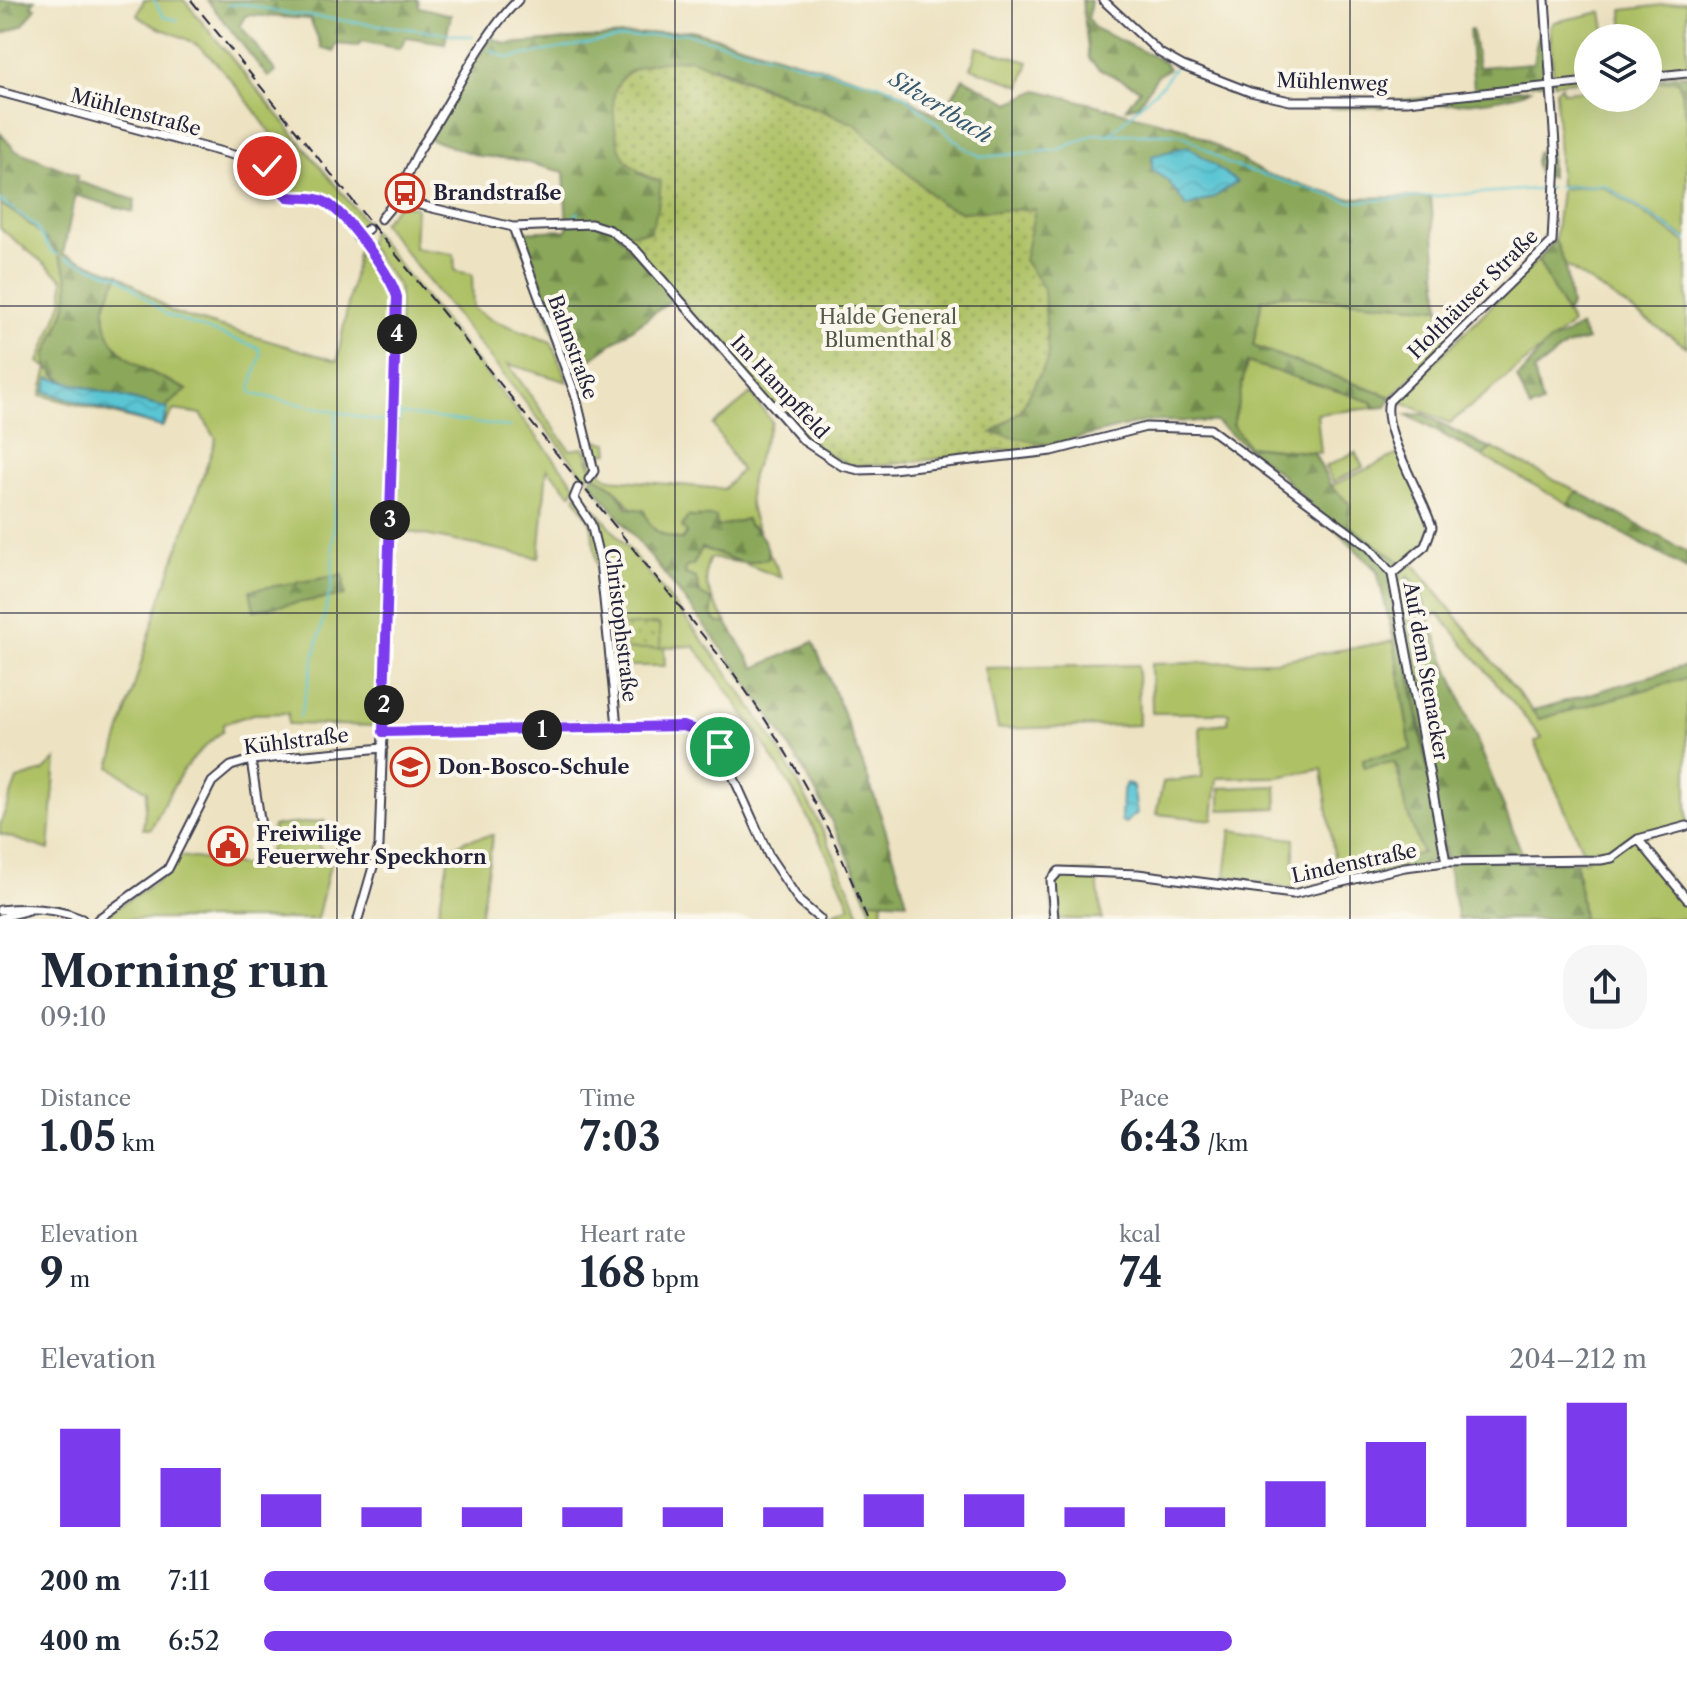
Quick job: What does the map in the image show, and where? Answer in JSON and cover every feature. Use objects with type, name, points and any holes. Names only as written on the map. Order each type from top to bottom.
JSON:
[{"type":"street","points":[[381,219],[398,200],[424,141],[429,139],[465,72],[518,0]]},
{"type":"street","name":"Mühlenweg","points":[[1103,0],[1160,53],[1183,66],[1250,92],[1290,101],[1407,101],[1574,83]]},
{"type":"street","name":"Holthäuser Straße","points":[[1392,574],[1425,546],[1432,527],[1394,435],[1388,415],[1389,401],[1550,246],[1556,181],[1545,0]]},
{"type":"street","points":[[1662,76],[1687,73]]},
{"type":"street","name":"Mühlenstraße","points":[[0,92],[263,163],[282,193],[292,198],[326,202],[395,288],[395,384],[379,846],[358,919]]},
{"type":"street","points":[[398,200],[513,227]]},
{"type":"street","name":"Im Hampffeld","points":[[513,227],[591,224],[610,230],[636,250],[804,441],[842,466],[876,471],[1052,451],[1146,427],[1210,429]]},
{"type":"street","name":"Bahnstraße","points":[[513,227],[580,412],[587,455],[594,471],[589,479]]},
{"type":"street","points":[[357,237],[368,229]]},
{"type":"street","name":"Auf dem Stenacker","points":[[1210,429],[1369,547],[1392,574],[1446,862]]},
{"type":"street","name":"Christophstraße","points":[[578,488],[574,498],[591,524],[600,561],[617,726]]},
{"type":"street","points":[[383,732],[683,726],[706,733],[715,741],[769,856],[800,902],[820,919]]},
{"type":"street","name":"Kühlstraße","points":[[98,919],[168,869],[212,782],[231,766],[251,760],[383,748]]},
{"type":"street","points":[[251,760],[261,826]]},
{"type":"street","name":"Lindenstraße","points":[[1054,919],[1051,880],[1059,871],[1138,874],[1293,894],[1405,867],[1446,862],[1601,860],[1612,858],[1638,839],[1687,826]]},
{"type":"street","points":[[1638,839],[1687,899]]},
{"type":"street","points":[[0,918],[34,909]]},
{"type":"street","points":[[0,910],[34,909],[82,919]]},
{"type":"green space","points":[[0,0],[35,0],[31,6],[36,8],[23,25],[0,35]]},
{"type":"green space","points":[[144,0],[184,0],[368,225],[355,228],[330,202],[288,192],[278,175],[291,161],[244,97],[204,51],[137,15]]},
{"type":"green space","points":[[207,0],[418,0],[419,7],[451,15],[445,43],[406,37],[400,49],[361,41],[358,46],[336,44],[334,52],[322,48],[310,19],[246,15],[240,25],[276,72],[268,77]]},
{"type":"green space","points":[[1082,0],[1091,1],[1088,18],[1094,28],[1163,61],[1169,69],[1158,75],[1138,105],[1126,108],[1140,89],[1099,69],[1089,59]]},
{"type":"green space","points":[[1687,2],[1687,71],[1662,74],[1662,24],[1623,24],[1622,10]]},
{"type":"green space","points":[[1602,12],[1604,24],[1574,24],[1574,81],[1554,83],[1550,27],[1554,22]]},
{"type":"green space","points":[[1542,14],[1550,82],[1474,89],[1469,30],[1472,30],[1478,67],[1533,63]]},
{"type":"green space","points":[[691,30],[894,89],[940,118],[963,78],[1010,103],[1038,90],[1185,128],[1266,174],[1345,198],[1431,197],[1440,308],[1280,295],[1262,300],[1253,346],[1391,397],[1386,407],[1373,408],[1372,402],[1247,362],[1233,425],[1248,446],[1314,453],[1331,486],[1350,504],[1348,525],[1405,565],[1391,574],[1444,860],[1341,883],[1341,875],[1422,853],[1404,803],[1399,770],[1394,762],[1364,767],[1363,759],[1411,750],[1394,641],[1377,571],[1281,475],[1216,422],[1147,421],[1050,445],[991,434],[1020,411],[1044,289],[990,211],[962,212],[941,204],[855,124],[714,66],[638,173],[661,182],[658,208],[650,232],[619,234],[676,297],[569,375],[517,232],[567,230],[564,172],[512,159],[479,156],[429,139],[466,72],[492,38],[506,44]]},
{"type":"green space","points":[[977,47],[1029,62],[1021,86],[971,68]]},
{"type":"green space","name":"Halde General Blumenthal 8","points":[[690,59],[855,124],[941,204],[962,212],[1035,209],[1024,260],[1044,289],[1048,359],[1020,411],[992,433],[1050,445],[884,465],[849,465],[805,442],[618,234],[650,232],[658,208],[661,182],[631,165],[621,151],[614,117],[616,90],[626,75],[642,66]]},
{"type":"green space","points":[[1687,75],[1687,119],[1678,80],[1662,82],[1662,78]]},
{"type":"green space","points":[[1678,80],[1687,119],[1687,239],[1605,185],[1560,186],[1556,90],[1561,86],[1563,92],[1574,91],[1574,112],[1662,112],[1662,82]]},
{"type":"green space","points":[[1530,89],[1494,100],[1466,103],[1330,109],[1323,103],[1371,103]]},
{"type":"green space","points":[[0,133],[15,150],[78,175],[76,181],[135,200],[133,212],[75,195],[63,254],[119,274],[106,304],[106,325],[111,339],[131,361],[187,390],[164,408],[66,382],[48,368],[46,356],[64,311],[68,283],[60,258],[43,236],[0,204]]},
{"type":"green space","points":[[1551,150],[1551,177],[1539,175],[1535,162],[1537,152]]},
{"type":"green space","points":[[1604,187],[1687,243],[1687,347],[1565,265],[1555,240],[1561,189]]},
{"type":"green space","points":[[0,204],[43,236],[65,270],[67,301],[46,356],[54,375],[66,382],[164,408],[187,390],[131,360],[110,339],[105,325],[106,304],[119,274],[174,313],[337,361],[359,247],[383,281],[389,299],[389,341],[400,342],[399,287],[367,244],[372,231],[576,486],[571,494],[547,468],[539,558],[385,527],[378,726],[288,724],[288,713],[253,714],[223,724],[223,731],[198,753],[180,775],[151,829],[143,829],[147,791],[110,767],[159,603],[216,439],[201,414],[174,410],[162,427],[41,395],[48,368],[39,362],[63,300],[63,279],[0,228]]},
{"type":"green space","points":[[398,205],[416,207],[414,248],[454,254],[455,271],[472,274],[473,308],[490,319],[551,342],[568,382],[508,364],[570,450],[584,448],[592,470],[586,478],[382,223]]},
{"type":"green space","points":[[1555,240],[1565,265],[1571,306],[1566,314],[1538,260]]},
{"type":"green space","points":[[1538,260],[1572,324],[1450,423],[1396,400]]},
{"type":"green space","points":[[1280,295],[1440,308],[1445,343],[1391,397],[1253,346],[1262,299]]},
{"type":"green space","points":[[1580,326],[1587,340],[1566,346],[1534,371],[1542,404],[1530,409],[1517,378],[1547,344]]},
{"type":"green space","points":[[1247,362],[1373,402],[1373,408],[1317,414],[1321,453],[1247,446],[1233,425]]},
{"type":"green space","points":[[751,394],[772,422],[750,488],[752,515],[758,530],[742,522],[716,527],[698,516],[683,540],[671,537],[644,522],[616,490],[594,475],[586,439],[608,443],[609,453],[595,454],[593,458],[603,474],[611,479],[724,489],[741,470],[713,425]]},
{"type":"green space","points":[[1423,414],[1491,449],[1482,456],[1407,415]]},
{"type":"green space","points":[[1492,448],[1577,491],[1568,504],[1482,456]]},
{"type":"green space","points":[[1355,452],[1363,467],[1333,482],[1325,467]]},
{"type":"green space","points":[[1400,453],[1430,527],[1427,540],[1405,565],[1348,525],[1331,486]]},
{"type":"green space","points":[[594,475],[614,488],[628,508],[644,510],[653,528],[668,537],[682,540],[687,533],[682,527],[688,516],[716,517],[717,527],[746,519],[748,525],[760,535],[766,544],[768,559],[743,563],[702,548],[693,565],[686,567],[685,574],[696,578],[698,592],[712,600],[712,616],[718,623],[727,623],[755,668],[813,642],[865,770],[907,902],[867,900],[841,840],[779,731],[708,630],[590,481]]},
{"type":"green space","points":[[579,489],[700,636],[745,697],[794,775],[862,919],[822,918],[850,906],[835,871],[781,771],[694,646],[664,647],[665,666],[612,666],[591,524],[575,497]]},
{"type":"green space","points":[[1577,491],[1687,552],[1687,569],[1568,504]]},
{"type":"green space","points":[[702,548],[743,563],[710,558],[707,567],[709,591],[727,623],[718,623],[712,616],[712,600],[701,596],[698,584],[684,575],[686,567],[693,565]]},
{"type":"green space","points":[[769,552],[782,578],[743,563],[768,559]]},
{"type":"green space","points":[[1412,562],[1539,719],[1687,678],[1687,823],[1637,839],[1687,901],[1687,919],[1583,919],[1576,861],[1587,860],[1535,742],[1542,738],[1438,613],[1429,619],[1421,591],[1408,576],[1401,586],[1394,587],[1402,571]]},
{"type":"green space","points":[[343,575],[345,595],[254,610],[250,590]]},
{"type":"green space","points":[[1408,575],[1421,591],[1429,619],[1526,863],[1576,861],[1583,919],[1458,919],[1394,587],[1401,586]]},
{"type":"green space","points":[[659,624],[661,648],[621,650],[620,626]]},
{"type":"green space","points":[[1394,641],[1411,750],[1363,759],[1364,766],[1394,762],[1422,853],[1338,884],[1322,769],[1278,777],[1217,778],[1213,820],[1156,814],[1163,782],[1202,777],[1200,726],[1228,723],[1229,713],[1152,713],[1151,664],[1275,661]]},
{"type":"green space","points":[[1138,665],[1139,725],[998,729],[985,668]]},
{"type":"green space","points":[[1687,665],[1687,678],[1539,719],[1532,711]]},
{"type":"green space","points":[[56,759],[49,850],[0,834],[0,825],[17,779],[43,771]]},
{"type":"green space","points":[[1276,786],[1277,808],[1220,810],[1220,788]]},
{"type":"green space","points":[[325,821],[318,845],[331,861],[317,919],[102,919],[155,883],[181,856],[267,869],[273,826]]},
{"type":"green space","points":[[1231,830],[1294,839],[1294,889],[1225,876]]},
{"type":"green space","points":[[493,835],[480,919],[437,919],[450,850],[466,840]]},
{"type":"green space","points":[[1064,872],[1096,872],[1102,919],[1054,919],[1051,893],[1056,877]]},
{"type":"green space","points":[[883,898],[882,919],[874,919],[867,900]]},
{"type":"water","points":[[1188,146],[1237,182],[1214,197],[1187,207],[1168,181],[1152,170],[1152,156]]},
{"type":"water","points":[[49,378],[168,409],[162,427],[45,392]]},
{"type":"water","points":[[1126,783],[1133,786],[1137,813],[1125,823],[1121,821],[1122,792]]},
{"type":"waterway","name":"Silvertbach","points":[[154,0],[164,17],[178,20]]},
{"type":"waterway","name":"Silvertbach","points":[[227,5],[246,4],[277,12],[473,37]]},
{"type":"waterway","name":"Silvertbach","points":[[490,50],[508,58],[618,38],[684,33],[888,87],[904,95],[962,146],[982,157],[1058,150],[1095,134],[1177,134],[1189,138],[1228,164],[1352,202],[1551,188]]},
{"type":"waterway","points":[[1111,133],[1163,84],[1174,68]]},
{"type":"waterway","name":"Silvertbach","points":[[1557,187],[1604,185],[1687,240]]},
{"type":"waterway","points":[[0,200],[35,225],[50,250],[58,255]]},
{"type":"waterway","points":[[568,222],[579,212]]},
{"type":"waterway","points":[[492,215],[522,223]]},
{"type":"waterway","points":[[65,258],[120,277],[167,315],[259,348],[261,354],[250,389],[253,394],[388,423]]},
{"type":"waterway","points":[[300,717],[332,582],[336,414]]},
{"type":"waterway","points":[[398,423],[401,414],[470,422]]},
{"type":"waterway","points":[[474,423],[510,427]]},
{"type":"waterway","points":[[18,919],[42,914],[71,919]]},
{"type":"tunnel","points":[[368,229],[381,219]]},
{"type":"railway","points":[[191,0],[734,674],[809,792],[840,854],[867,919]]},
{"type":"place","name":"Brandstraße","points":[[405,193]]},
{"type":"place","name":"Don-Bosco-Schule","points":[[410,767]]},
{"type":"place","name":"Freiwilige Feuerwehr Speckhorn","points":[[228,846]]},
{"type":"route","points":[[267,166],[277,187],[288,197],[319,200],[335,209],[384,271],[397,297],[383,732],[683,726],[706,733],[720,747]]}]
